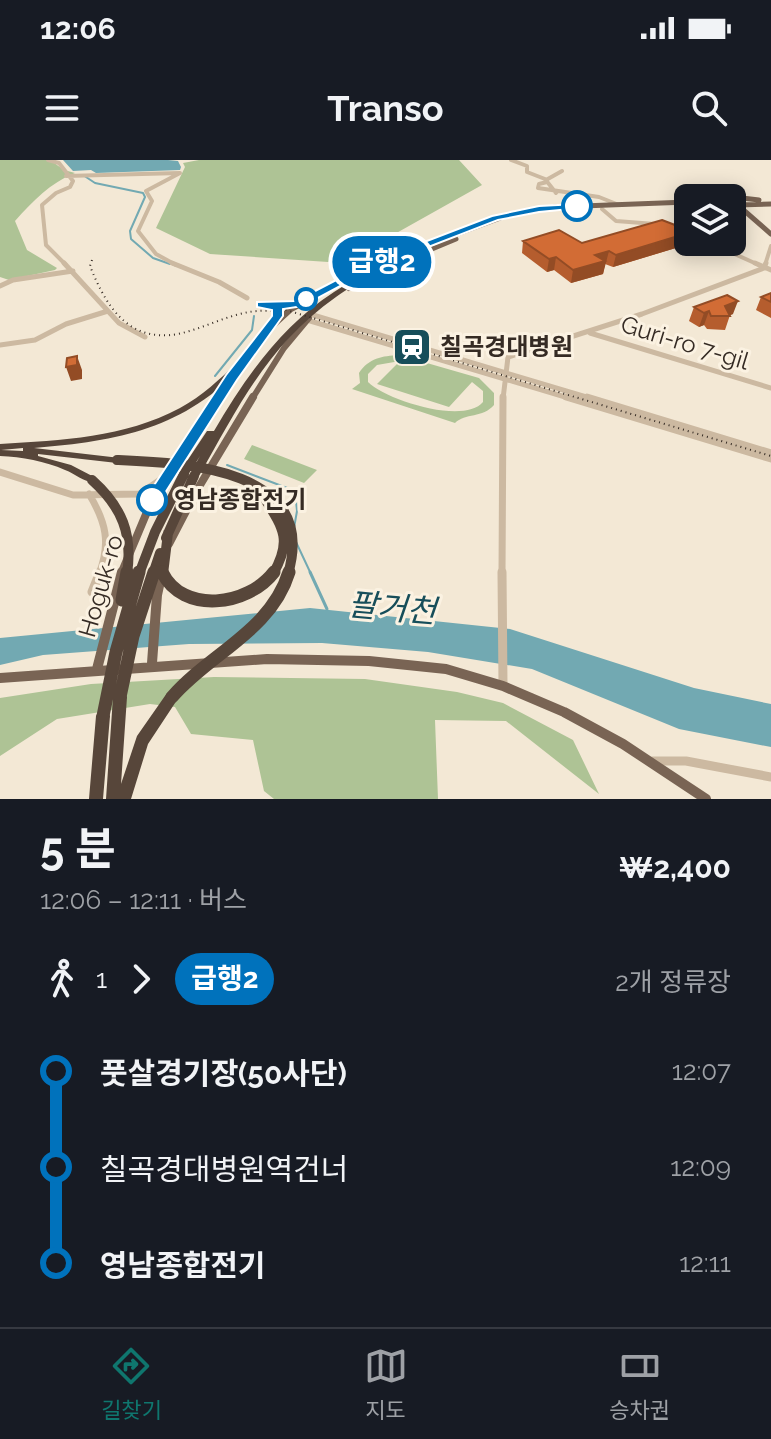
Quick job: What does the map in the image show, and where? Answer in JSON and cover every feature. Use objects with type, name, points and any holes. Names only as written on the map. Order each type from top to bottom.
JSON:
[{"type":"highway","points":[[96,799],[103,716],[118,637],[152,536],[251,381],[291,327],[337,292],[404,257]]},
{"type":"highway","points":[[0,450],[100,440],[142,430],[196,402],[241,364]]},
{"type":"highway","points":[[0,450],[200,469],[242,482],[260,495],[277,515],[283,532],[284,554],[273,576],[254,591],[224,600],[195,599],[175,590],[165,579],[162,567],[168,533]]},
{"type":"highway","points":[[0,450],[60,464],[92,480],[118,508],[132,544],[131,566],[117,622],[118,637]]},
{"type":"highway","points":[[116,461],[201,467],[234,475],[276,501],[290,526],[293,552],[281,592],[268,613],[251,630],[200,668],[172,697],[142,741],[124,799]]},
{"type":"highway","points":[[113,799],[120,697],[136,625],[189,475]]},
{"type":"main road","points":[[746,198],[769,202]]},
{"type":"main road","points":[[746,202],[759,200]]},
{"type":"main road","points":[[746,203],[769,202]]},
{"type":"main road","points":[[769,202],[746,212],[771,234]]},
{"type":"main road","name":"Hoguk-ro","points":[[152,657],[157,595],[167,548],[189,502],[286,346],[310,317],[343,292],[404,257],[511,214],[619,205],[674,204]]},
{"type":"main road","name":"Hoguk-ro","points":[[100,659],[124,562],[168,471],[264,333],[299,304],[349,276],[505,219],[550,211],[674,205]]},
{"type":"main road","points":[[115,593],[121,603],[133,606],[149,602],[157,595]]},
{"type":"main road","points":[[0,678],[100,659],[152,657],[301,656],[415,664],[503,680],[613,737],[706,799]]},
{"type":"street","points":[[48,160],[59,163],[66,176],[73,181],[70,187],[48,198],[42,205],[40,212],[46,245],[127,331],[145,337]]},
{"type":"street","points":[[511,160],[527,166],[526,172],[546,181],[556,193]]},
{"type":"street","points":[[562,171],[539,184],[538,188],[599,197],[619,205]]},
{"type":"street","points":[[66,176],[180,173],[146,191],[152,201],[138,231],[140,238],[152,254],[166,262],[220,280],[247,298]]},
{"type":"street","name":"Hoguk-ro","points":[[602,209],[612,219],[623,223],[659,224]]},
{"type":"street","points":[[767,269],[771,246]]},
{"type":"street","points":[[739,256],[767,269]]},
{"type":"street","points":[[503,680],[501,512],[508,357],[767,269]]},
{"type":"street","points":[[0,286],[13,280],[73,271]]},
{"type":"street","points":[[0,345],[35,340],[66,324],[108,311]]},
{"type":"street","points":[[310,317],[771,456]]},
{"type":"street","name":"Guri-ro 7-gil","points":[[588,332],[771,388]]},
{"type":"street","points":[[0,472],[73,495],[140,494],[159,483],[168,471]]},
{"type":"street","points":[[89,494],[105,518],[109,545],[92,592]]},
{"type":"street","points":[[140,494],[146,499],[146,512]]},
{"type":"street","points":[[653,761],[686,761],[771,777]]},
{"type":"green space","points":[[0,160],[50,160],[64,170],[75,173],[50,187],[15,221],[27,250],[57,268],[55,270],[9,280],[0,277]]},
{"type":"green space","points":[[199,160],[459,160],[482,185],[343,263],[210,254],[156,228],[185,167],[183,163]]},
{"type":"green space","points":[[399,355],[479,378],[494,393],[494,405],[485,412],[455,423],[352,389],[360,383],[359,373],[367,364]],"holes":[[[400,361],[377,384],[449,407],[472,382],[483,391],[483,402],[460,411],[443,411],[391,396],[368,382],[368,374],[377,365]]]},
{"type":"green space","points":[[252,445],[317,470],[304,483],[244,459]]},
{"type":"green space","points":[[214,677],[365,679],[457,692],[503,703],[573,740],[599,794],[506,721],[435,720],[438,799],[274,799],[264,791],[253,740],[191,734],[175,707],[150,704],[57,719],[0,756],[0,698],[91,684]]},
{"type":"water","points":[[63,160],[168,160],[178,161],[181,167],[180,170],[96,173],[91,170],[73,171]]},
{"type":"water","points":[[310,608],[510,629],[694,688],[771,704],[771,747],[679,729],[532,669],[428,652],[322,643],[189,644],[43,655],[0,665],[0,638]]},
{"type":"building","points":[[662,220],[674,225],[674,237],[616,255],[609,251],[595,255],[605,261],[573,270],[556,257],[549,259],[523,241],[559,230],[582,243]]},
{"type":"building","points":[[771,293],[771,302],[761,297]]},
{"type":"building","points":[[727,295],[738,301],[725,306],[730,316],[711,316],[709,311],[704,313],[694,307]]},
{"type":"building","points":[[77,356],[77,365],[66,367],[67,358]]},
{"type":"waterway","points":[[83,175],[95,183],[143,193],[145,197],[130,231],[131,239],[153,258],[170,264]]},
{"type":"waterway","points":[[215,376],[252,330],[254,316]]},
{"type":"waterway","points":[[227,465],[295,491],[297,511],[294,528]]},
{"type":"waterway","points":[[296,542],[311,574]]},
{"type":"waterway","points":[[310,572],[327,609]]},
{"type":"railway","points":[[92,260],[90,266],[103,295],[121,318],[145,333],[178,334],[240,314],[286,310],[771,456]]},
{"type":"bus line","name":"급행2","points":[[152,500],[231,378],[277,316],[279,312],[276,308],[261,304],[299,304],[370,266],[495,218],[539,209],[577,206]]},
{"type":"place","name":"칠곡경대병원","points":[[412,347]]},
{"type":"place","name":"영남종합전기","points":[[152,500]]},
{"type":"water label","name":"팔거천","points":[[392,608]]}]
